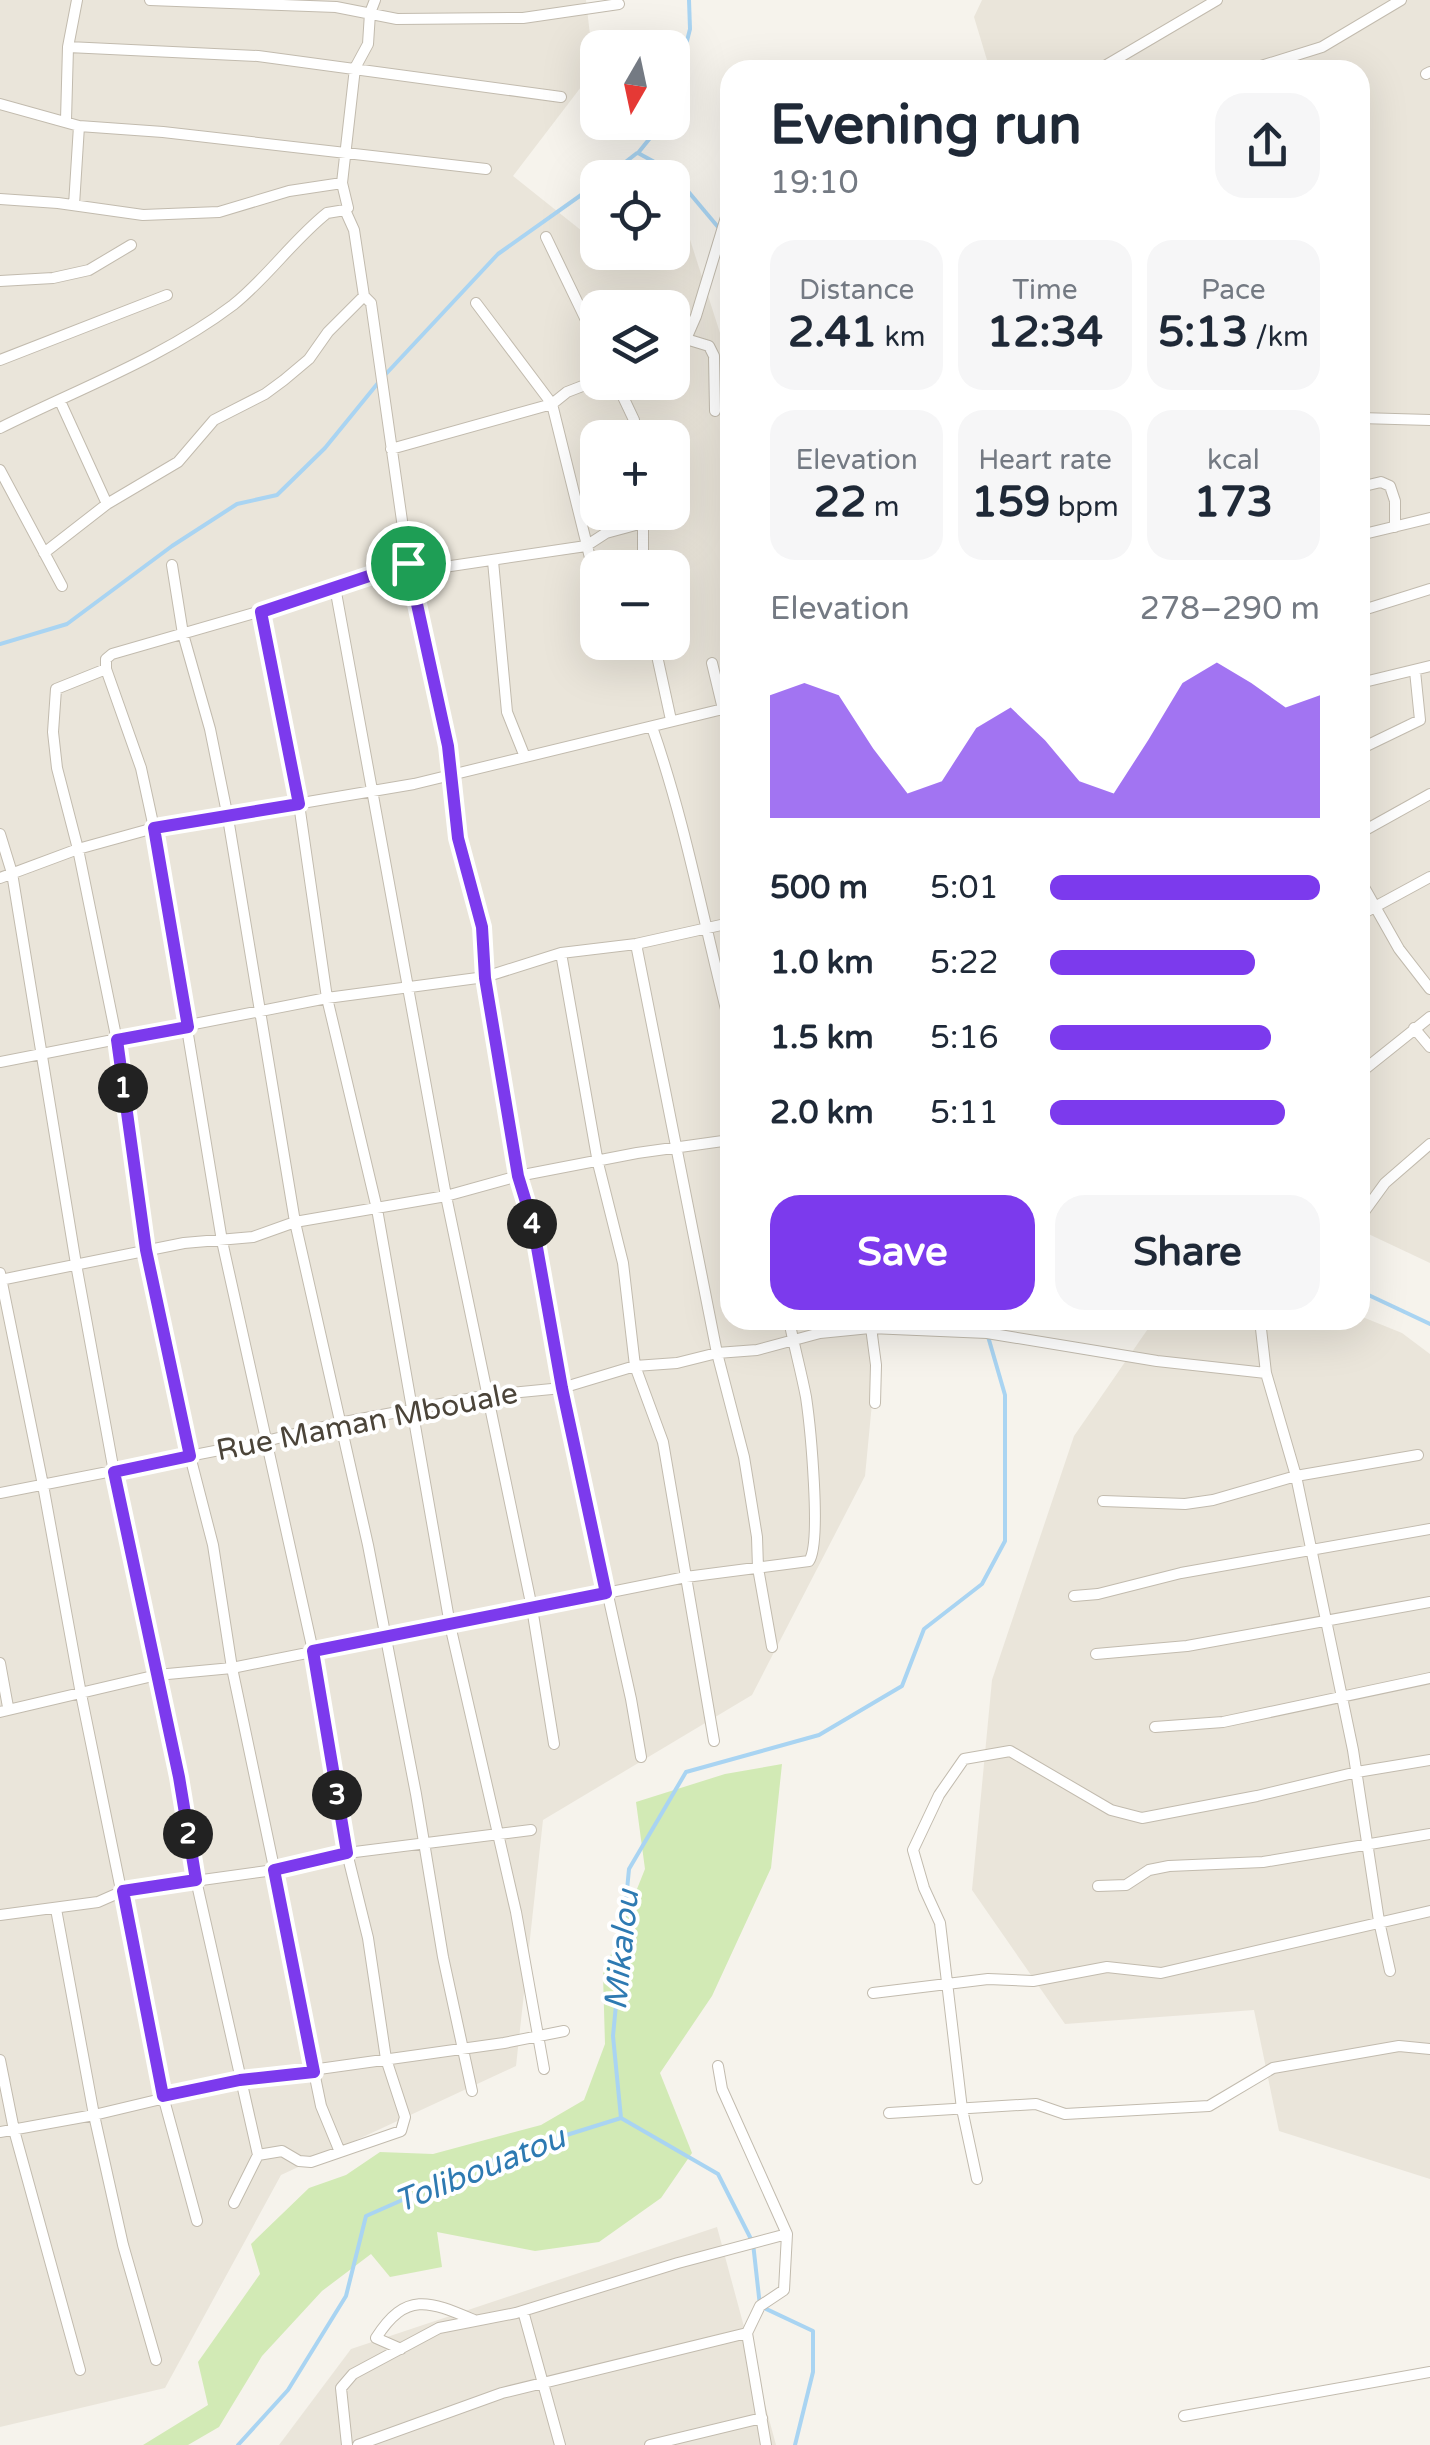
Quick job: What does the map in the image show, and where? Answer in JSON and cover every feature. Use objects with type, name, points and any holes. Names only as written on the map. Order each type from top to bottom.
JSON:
[{"type":"street","points":[[66,120],[68,47],[77,0]]},
{"type":"street","points":[[150,0],[336,7],[397,19],[523,18],[619,4]]},
{"type":"street","points":[[345,210],[348,208],[342,183],[355,68],[368,44],[375,0]]},
{"type":"street","points":[[1115,60],[1217,0]]},
{"type":"street","points":[[1282,60],[1322,48],[1401,0]]},
{"type":"street","points":[[68,47],[258,56],[561,98]]},
{"type":"street","points":[[0,104],[79,126],[486,169]]},
{"type":"street","points":[[74,205],[79,126]]},
{"type":"street","points":[[0,199],[143,215],[219,212],[289,191],[342,183]]},
{"type":"street","points":[[0,428],[106,379],[234,304],[319,219],[334,210],[345,210]]},
{"type":"street","points":[[345,210],[354,230],[364,296],[371,303],[408,563],[453,775],[458,838],[482,927],[485,978],[518,1176],[533,1225],[562,1388],[641,1757]]},
{"type":"street","points":[[546,237],[580,308]]},
{"type":"street","points":[[690,328],[720,240]]},
{"type":"street","points":[[0,282],[54,278],[89,270],[131,245]]},
{"type":"street","points":[[0,360],[168,294]]},
{"type":"street","points":[[44,553],[107,504],[178,462],[214,420],[284,380],[309,359],[328,332],[364,296]]},
{"type":"street","points":[[476,302],[552,404],[587,550]]},
{"type":"street","points":[[690,339],[709,346],[714,356],[715,411]]},
{"type":"street","points":[[390,448],[552,404],[580,387]]},
{"type":"street","points":[[60,401],[107,504]]},
{"type":"street","points":[[1370,418],[1430,420]]},
{"type":"street","points":[[0,470],[62,586]]},
{"type":"street","points":[[1370,485],[1381,482],[1390,486],[1395,501],[1395,527]]},
{"type":"street","points":[[1370,533],[1430,518]]},
{"type":"street","points":[[258,2154],[282,2151],[299,2161],[311,2162],[404,2127],[405,2117],[386,2059],[368,1938],[347,1853],[313,1651],[222,1241],[154,828],[141,768],[106,669],[106,659],[408,563],[424,570],[493,561],[586,546],[613,530]]},
{"type":"street","points":[[493,561],[507,712],[526,757]]},
{"type":"street","points":[[172,565],[183,634],[210,729],[228,818],[296,1222],[368,1545],[472,2091]]},
{"type":"street","points":[[334,587],[446,1196],[532,1608],[554,1744]]},
{"type":"street","points":[[1370,608],[1430,589]]},
{"type":"street","points":[[261,612],[299,804],[327,998],[377,1210],[450,1625],[524,1949],[544,2069]]},
{"type":"street","points":[[658,660],[672,720]]},
{"type":"street","points":[[712,663],[720,692]]},
{"type":"street","points":[[1370,682],[1430,666]]},
{"type":"street","points":[[106,669],[58,686],[54,693],[56,768],[78,850],[117,1040],[146,1250],[213,1546],[232,1668],[314,2072],[321,2106],[340,2152]]},
{"type":"street","points":[[1370,743],[1420,720],[1415,671]]},
{"type":"street","points":[[0,878],[154,828],[372,792],[672,720],[720,714]]},
{"type":"street","points":[[652,727],[676,794],[720,986]]},
{"type":"street","points":[[1370,827],[1430,794]]},
{"type":"street","points":[[0,834],[12,872],[114,1472],[196,1880],[258,2154],[234,2204]]},
{"type":"street","points":[[1370,908],[1430,877]]},
{"type":"street","points":[[1370,900],[1399,950],[1430,989]]},
{"type":"street","points":[[0,1062],[327,998],[485,978],[561,953],[636,944],[720,926]]},
{"type":"street","points":[[636,944],[717,1353],[744,1457],[772,1647]]},
{"type":"street","points":[[561,953],[598,1163],[623,1263],[636,1366],[664,1442],[714,1741]]},
{"type":"street","points":[[1370,1065],[1430,1017]]},
{"type":"street","points":[[1414,1028],[1430,1047]]},
{"type":"street","points":[[197,2221],[163,2096],[0,1278],[184,1242],[254,1237],[296,1222],[446,1196],[518,1176],[720,1141]]},
{"type":"street","points":[[1370,1203],[1384,1183],[1430,1144]]},
{"type":"street","points":[[0,1663],[4,1709],[157,1675],[232,1668],[686,1578],[802,1564],[813,1555],[815,1517],[806,1398],[791,1330]]},
{"type":"street","name":"Rue Maman Mbouale","points":[[0,1492],[489,1396],[562,1388],[636,1366],[756,1350],[839,1330]]},
{"type":"street","points":[[871,1330],[876,1366],[875,1404]]},
{"type":"street","name":"Rue Maman Mbouale","points":[[948,1330],[1266,1374]]},
{"type":"street","points":[[1261,1330],[1266,1374],[1296,1476],[1357,1772],[1390,1971]]},
{"type":"street","points":[[1103,1501],[1186,1504],[1214,1500],[1296,1476],[1418,1455]]},
{"type":"street","points":[[1074,1596],[1430,1529]]},
{"type":"street","points":[[1096,1654],[1187,1646],[1430,1602]]},
{"type":"street","points":[[1155,1728],[1223,1722],[1430,1678]]},
{"type":"street","points":[[977,2179],[962,2110],[940,1923],[924,1888],[914,1850],[938,1795],[964,1759],[1010,1751],[1112,1810],[1142,1818],[1430,1760]]},
{"type":"street","points":[[0,1916],[98,1902],[123,1891],[274,1870],[347,1853],[530,1830]]},
{"type":"street","points":[[1098,1886],[1126,1885],[1148,1870],[1169,1866],[1264,1862],[1430,1834]]},
{"type":"street","points":[[56,1909],[94,2115],[123,2245],[156,2360]]},
{"type":"street","points":[[872,1993],[988,1979],[1032,1981],[1107,1967],[1161,1974],[1430,1910]]},
{"type":"street","points":[[0,2132],[94,2115],[240,2080],[314,2072],[564,2031]]},
{"type":"street","points":[[889,2114],[1036,2104],[1066,2114],[1210,2106],[1273,2068],[1398,2046],[1430,2049]]},
{"type":"street","points":[[0,2060],[14,2130],[80,2370]]},
{"type":"street","points":[[718,2066],[722,2089],[786,2234],[784,2290],[760,2306],[747,2334],[766,2445]]},
{"type":"street","points":[[347,2445],[341,2388],[353,2374],[439,2328],[523,2310],[678,2262],[786,2234]]},
{"type":"street","points":[[400,2348],[376,2338],[397,2312],[411,2304],[440,2306],[475,2321]]},
{"type":"street","points":[[523,2310],[560,2445]]},
{"type":"street","points":[[358,2445],[544,2382],[747,2334]]},
{"type":"street","points":[[1184,2416],[1430,2372]]},
{"type":"street","points":[[650,2445],[762,2418]]},
{"type":"shaded area","points":[[0,0],[586,0],[589,30],[580,30],[580,88],[513,176],[580,229],[580,270],[690,270],[690,240],[720,333],[720,1330],[879,1330],[865,1476],[752,1695],[543,1820],[516,2066],[281,2175],[165,2388],[0,2427]]},
{"type":"shaded area","points":[[982,0],[1430,0],[1430,1263],[1370,1235],[1370,60],[987,60],[974,17]]},
{"type":"shaded area","points":[[1370,1320],[1402,1333],[1430,1354],[1430,2179],[1279,2131],[1254,2010],[1065,2024],[972,1890],[992,1680],[1074,1436],[1147,1330],[1370,1330]]},
{"type":"shaded area","points":[[717,2227],[776,2445],[279,2445],[351,2349]]},
{"type":"green space","points":[[782,1764],[771,1868],[712,1996],[660,2073],[692,2153],[661,2198],[599,2242],[535,2251],[437,2232],[442,2267],[390,2277],[371,2254],[322,2291],[262,2356],[219,2427],[188,2445],[143,2445],[208,2405],[198,2362],[260,2274],[251,2244],[309,2188],[346,2175],[380,2152],[433,2154],[541,2125],[584,2100],[605,2044],[603,1974],[645,1869],[636,1802],[725,1774]]},
{"type":"waterway","name":"Mikalou","points":[[689,0],[690,30]]},
{"type":"waterway","name":"Mikalou","points":[[648,140],[638,153],[671,171],[718,227]]},
{"type":"waterway","points":[[628,160],[637,153]]},
{"type":"waterway","points":[[384,376],[498,254],[580,196]]},
{"type":"waterway","points":[[0,644],[67,624],[172,546],[237,504],[277,495],[325,448],[378,383]]},
{"type":"waterway","points":[[1370,1296],[1430,1324]]},
{"type":"waterway","name":"Mikalou","points":[[621,2118],[613,2036],[629,1869],[686,1772],[819,1735],[902,1686],[924,1629],[982,1584],[1005,1541],[1005,1395],[988,1330]]},
{"type":"waterway","name":"Mikalou","points":[[621,2118],[718,2174],[753,2243],[760,2306],[813,2331],[813,2372],[795,2445]]},
{"type":"waterway","name":"Tolibouatou","points":[[238,2445],[288,2390],[346,2296],[366,2216],[509,2153],[621,2118]]},
{"type":"route","points":[[408,563],[448,746],[458,838],[482,927],[485,978],[518,1176],[533,1225],[562,1388],[606,1593],[313,1651],[347,1853],[274,1870],[314,2072],[240,2080],[163,2096],[123,1891],[196,1880],[179,1777],[114,1472],[190,1456],[146,1250],[117,1040],[188,1027],[154,828],[299,804],[261,612],[408,563]]}]
